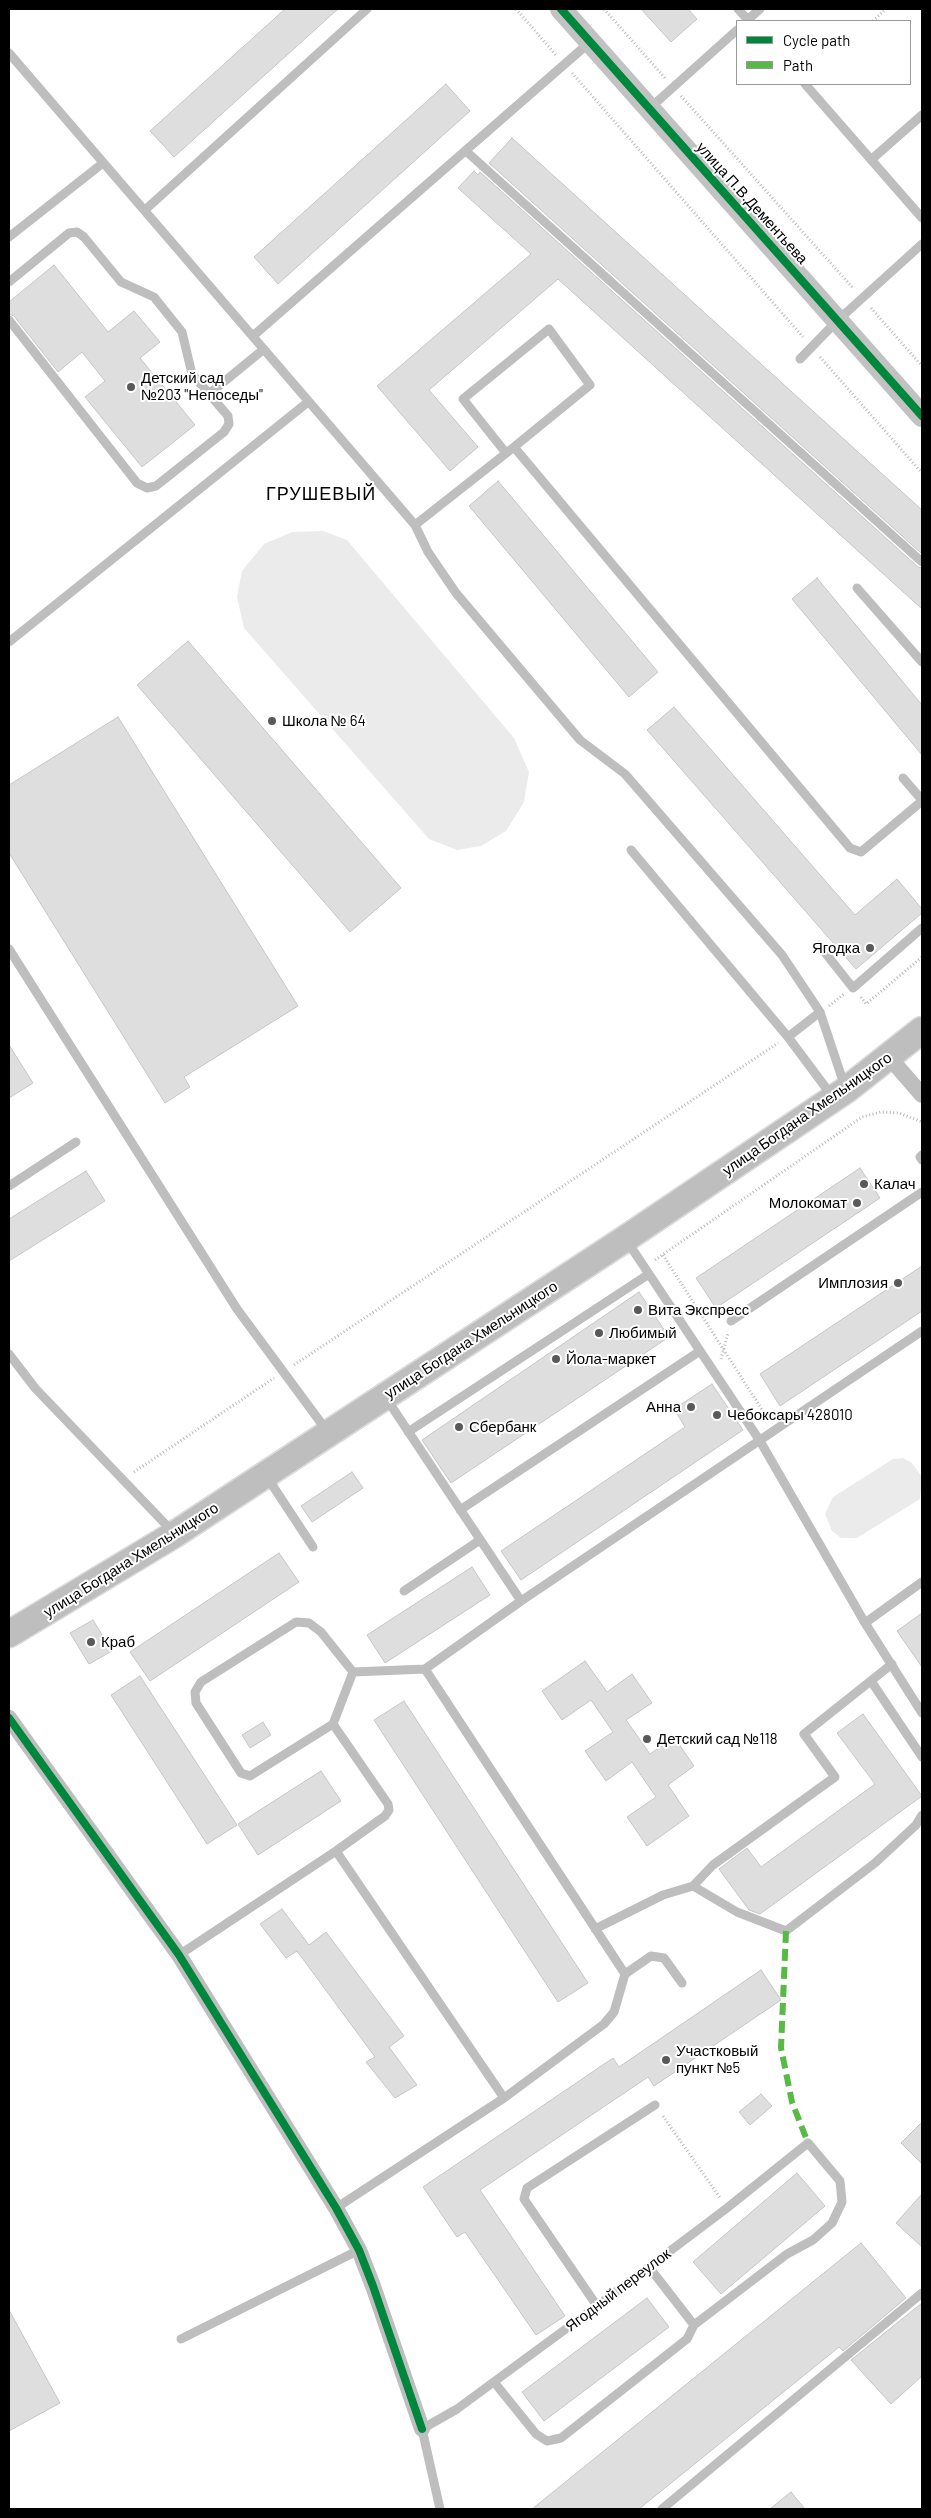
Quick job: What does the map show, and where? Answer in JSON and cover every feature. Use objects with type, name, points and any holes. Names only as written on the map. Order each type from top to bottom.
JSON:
[{"type":"main road","name":"улица Богдана Хмельницкого","points":[[9,1634],[175,1534],[625,1239],[840,1094],[922,1030]]},
{"type":"street","name":"улица П.В.Дементьева","points":[[561,9],[922,416]]},
{"type":"street","points":[[889,1057],[922,1095]]},
{"type":"street","points":[[9,1718],[179,1955],[336,2208],[359,2250],[422,2429]]},
{"type":"lane","points":[[145,210],[367,9]]},
{"type":"lane","points":[[738,9],[747,20]]},
{"type":"lane","points":[[749,20],[760,9]]},
{"type":"lane","points":[[649,108],[736,31]]},
{"type":"lane","points":[[253,336],[467,152],[590,42]]},
{"type":"lane","points":[[9,53],[415,525],[428,552],[456,593],[580,740],[626,774],[782,955],[820,1012],[840,1094]]},
{"type":"lane","points":[[806,85],[922,218]]},
{"type":"lane","points":[[872,159],[922,116]]},
{"type":"lane","points":[[467,152],[922,562]]},
{"type":"lane","points":[[9,237],[103,163]]},
{"type":"lane","points":[[9,282],[69,233],[77,232],[84,237],[121,282],[154,297],[182,332],[192,374],[228,416],[229,424],[224,432],[156,486],[147,488],[137,483],[9,320]]},
{"type":"lane","points":[[800,359],[837,321],[922,244]]},
{"type":"lane","points":[[415,525],[510,450],[590,385],[549,329],[463,399],[510,450],[850,848],[861,852],[922,801],[903,778]]},
{"type":"lane","points":[[209,394],[264,349]]},
{"type":"lane","points":[[9,642],[308,402]]},
{"type":"lane","points":[[857,588],[922,662]]},
{"type":"lane","points":[[631,850],[788,1037],[840,1094]]},
{"type":"lane","points":[[819,945],[852,988],[922,928]]},
{"type":"lane","points":[[9,948],[237,1309],[328,1434]]},
{"type":"lane","points":[[788,1037],[820,1012]]},
{"type":"lane","points":[[9,1186],[76,1142]]},
{"type":"lane","points":[[922,1155],[920,1157],[922,1160]]},
{"type":"lane","points":[[731,1321],[922,1192]]},
{"type":"lane","points":[[625,1239],[760,1441],[865,1623],[922,1713]]},
{"type":"lane","points":[[408,1432],[646,1270]]},
{"type":"lane","points":[[352,1672],[425,1669],[521,1601],[922,1331]]},
{"type":"lane","points":[[460,1510],[700,1351]]},
{"type":"lane","points":[[9,1354],[35,1388],[121,1480],[175,1534]]},
{"type":"lane","points":[[384,1396],[521,1601]]},
{"type":"lane","points":[[266,1475],[313,1547]]},
{"type":"lane","points":[[404,1591],[480,1540]]},
{"type":"lane","points":[[865,1623],[922,1582]]},
{"type":"lane","points":[[296,1622],[309,1623],[321,1632],[352,1672],[333,1724],[250,1776],[241,1773],[196,1703],[195,1692],[201,1682],[296,1622]]},
{"type":"lane","points":[[595,1929],[663,1895],[693,1886],[713,1865],[835,1777],[804,1734],[892,1664]]},
{"type":"lane","points":[[425,1669],[625,1974]]},
{"type":"lane","points":[[871,1681],[922,1757]]},
{"type":"lane","points":[[179,1955],[336,1852],[385,1816],[389,1810],[388,1804],[333,1724]]},
{"type":"lane","points":[[693,1886],[737,1912],[786,1931],[875,1863],[916,1824],[922,1815]]},
{"type":"lane","points":[[336,1852],[504,2098]]},
{"type":"lane","points":[[336,2208],[504,2098],[604,2024],[614,2012],[625,1974],[652,1956],[664,1958],[682,1983]]},
{"type":"lane","points":[[597,2306],[524,2199],[527,2188],[655,2105]]},
{"type":"lane","name":"Ягодный переулок","points":[[422,2429],[457,2409],[597,2306],[727,2208],[808,2143],[840,2182],[842,2202],[832,2223],[813,2240],[786,2254],[694,2325]]},
{"type":"lane","points":[[181,2339],[359,2250]]},
{"type":"lane","points":[[494,2382],[536,2434],[547,2441],[562,2438],[687,2339],[694,2325],[648,2267]]},
{"type":"lane","points":[[662,2509],[922,2293]]},
{"type":"lane","points":[[422,2429],[440,2509]]},
{"type":"path","points":[[516,9],[562,62]]},
{"type":"path","points":[[604,9],[668,82]]},
{"type":"path","points":[[873,20],[886,9]]},
{"type":"path","points":[[572,73],[808,343]]},
{"type":"path","points":[[679,94],[858,294]]},
{"type":"path","points":[[867,304],[922,366]]},
{"type":"path","points":[[817,353],[922,473]]},
{"type":"path","points":[[866,1004],[922,957]]},
{"type":"path","points":[[820,1012],[852,988]]},
{"type":"path","points":[[121,1480],[788,1037]]},
{"type":"path","points":[[646,1270],[663,1255],[862,1117],[881,1112],[899,1113],[922,1122]]},
{"type":"path","points":[[663,1255],[775,1430]]},
{"type":"path","points":[[716,1375],[731,1321]]},
{"type":"path","points":[[655,2105],[727,2208]]},
{"type":"shaded area","points":[[323,531],[347,540],[514,738],[529,772],[524,802],[506,831],[481,846],[457,850],[429,839],[244,628],[237,597],[242,571],[264,544],[292,532]]},
{"type":"shaded area","points":[[903,1458],[912,1463],[922,1477],[920,1499],[857,1538],[841,1538],[832,1531],[825,1514],[833,1497],[893,1459]]},
{"type":"building","points":[[285,9],[338,9],[174,157],[150,131]]},
{"type":"building","points":[[641,9],[688,9],[697,19],[671,42]]},
{"type":"building","points":[[446,84],[470,111],[278,284],[254,257]]},
{"type":"building","points":[[512,138],[922,510],[922,554],[489,163]]},
{"type":"building","points":[[474,171],[478,175],[480,172],[918,567],[922,568],[922,609],[558,279],[429,390],[478,447],[450,471],[377,386],[531,254],[458,188]]},
{"type":"building","points":[[54,265],[108,332],[134,311],[160,342],[140,358],[195,425],[142,467],[85,397],[105,381],[82,352],[58,372],[14,316],[9,314],[9,302]]},
{"type":"building","points":[[498,481],[658,672],[629,697],[469,506]]},
{"type":"building","points":[[817,578],[922,705],[922,755],[792,599]]},
{"type":"building","points":[[188,641],[401,888],[350,932],[137,685]]},
{"type":"building","points":[[674,707],[855,915],[897,879],[922,909],[922,913],[856,969],[647,730]]},
{"type":"building","points":[[118,717],[298,1006],[184,1077],[190,1087],[165,1103],[9,853],[9,785]]},
{"type":"building","points":[[9,1045],[33,1083],[9,1098]]},
{"type":"building","points":[[860,1168],[880,1198],[716,1308],[696,1278]]},
{"type":"building","points":[[86,1171],[105,1201],[9,1261],[9,1219]]},
{"type":"building","points":[[922,1266],[922,1311],[780,1406],[760,1374]]},
{"type":"building","points":[[639,1292],[669,1337],[451,1483],[422,1440]]},
{"type":"building","points":[[712,1384],[743,1430],[521,1580],[501,1551],[685,1427],[674,1409]]},
{"type":"building","points":[[352,1472],[363,1488],[312,1522],[301,1506]]},
{"type":"building","points":[[279,1553],[299,1582],[150,1681],[130,1652]]},
{"type":"building","points":[[472,1567],[490,1595],[385,1663],[367,1635]]},
{"type":"building","points":[[922,1613],[922,1667],[897,1631]]},
{"type":"building","name":"Краб","points":[[93,1620],[112,1651],[89,1664],[70,1633]]},
{"type":"building","points":[[585,1661],[607,1692],[632,1674],[652,1703],[626,1720],[650,1754],[674,1737],[694,1766],[668,1785],[689,1816],[647,1846],[627,1817],[656,1797],[632,1762],[606,1781],[585,1751],[613,1732],[591,1700],[562,1720],[542,1691]]},
{"type":"building","points":[[140,1676],[237,1825],[207,1844],[111,1695]]},
{"type":"building","points":[[404,1701],[588,1983],[558,2002],[374,1720]]},
{"type":"building","points":[[863,1714],[922,1796],[760,1914],[749,1910],[719,1869],[747,1848],[761,1867],[875,1784],[837,1733]]},
{"type":"building","points":[[263,1722],[271,1735],[250,1748],[242,1735]]},
{"type":"building","points":[[321,1771],[341,1801],[258,1855],[238,1824]]},
{"type":"building","points":[[282,1909],[309,1945],[326,1932],[404,2036],[389,2047],[417,2085],[395,2098],[366,2062],[375,2057],[297,1951],[286,1958],[260,1924]]},
{"type":"building","points":[[761,1970],[781,2000],[654,2086],[648,2077],[480,2190],[565,2316],[536,2335],[465,2232],[457,2237],[423,2187],[613,2058],[619,2067]]},
{"type":"building","points":[[761,2094],[772,2106],[750,2125],[739,2112]]},
{"type":"building","points":[[922,2122],[922,2164],[901,2143]]},
{"type":"building","points":[[797,2173],[825,2206],[721,2294],[693,2262]]},
{"type":"building","points":[[922,2194],[922,2247],[896,2223]]},
{"type":"building","points":[[861,2243],[906,2298],[843,2351],[839,2347],[639,2509],[532,2509]]},
{"type":"building","points":[[647,2298],[669,2327],[544,2421],[522,2392]]},
{"type":"building","points":[[922,2303],[922,2376],[891,2404],[851,2360]]},
{"type":"building","points":[[9,2310],[60,2403],[9,2431]]},
{"type":"building","points":[[791,2492],[805,2509],[770,2509]]},
{"type":"marked path","points":[[786,1931],[781,2048],[792,2102],[808,2143]]},
{"type":"cycle path","points":[[561,9],[922,416]]},
{"type":"cycle path","points":[[9,1718],[179,1955],[336,2208],[359,2250],[422,2429]]},
{"type":"place","name":"Детский сад №203 \"Непоседы\"","points":[[131,387]]},
{"type":"place","name":"Школа № 64","points":[[272,721]]},
{"type":"place","name":"Ягодка","points":[[870,948]]},
{"type":"place","name":"Калач","points":[[864,1184]]},
{"type":"place","name":"Молокомат","points":[[857,1203]]},
{"type":"place","name":"Имплозия","points":[[898,1283]]},
{"type":"place","name":"Вита Экспресс","points":[[638,1310]]},
{"type":"place","name":"Любимый","points":[[599,1333]]},
{"type":"place","name":"Йола-маркет","points":[[556,1359]]},
{"type":"place","name":"Анна","points":[[691,1407]]},
{"type":"place","name":"Чебоксары 428010","points":[[717,1415]]},
{"type":"place","name":"Сбербанк","points":[[459,1427]]},
{"type":"place","name":"Краб","points":[[91,1642]]},
{"type":"place","name":"Детский сад №118","points":[[647,1739]]},
{"type":"place","name":"Участковый пункт №5","points":[[666,2060]]},
{"type":"district","name":"ГРУШЕВЫЙ","points":[[321,494]]}]
